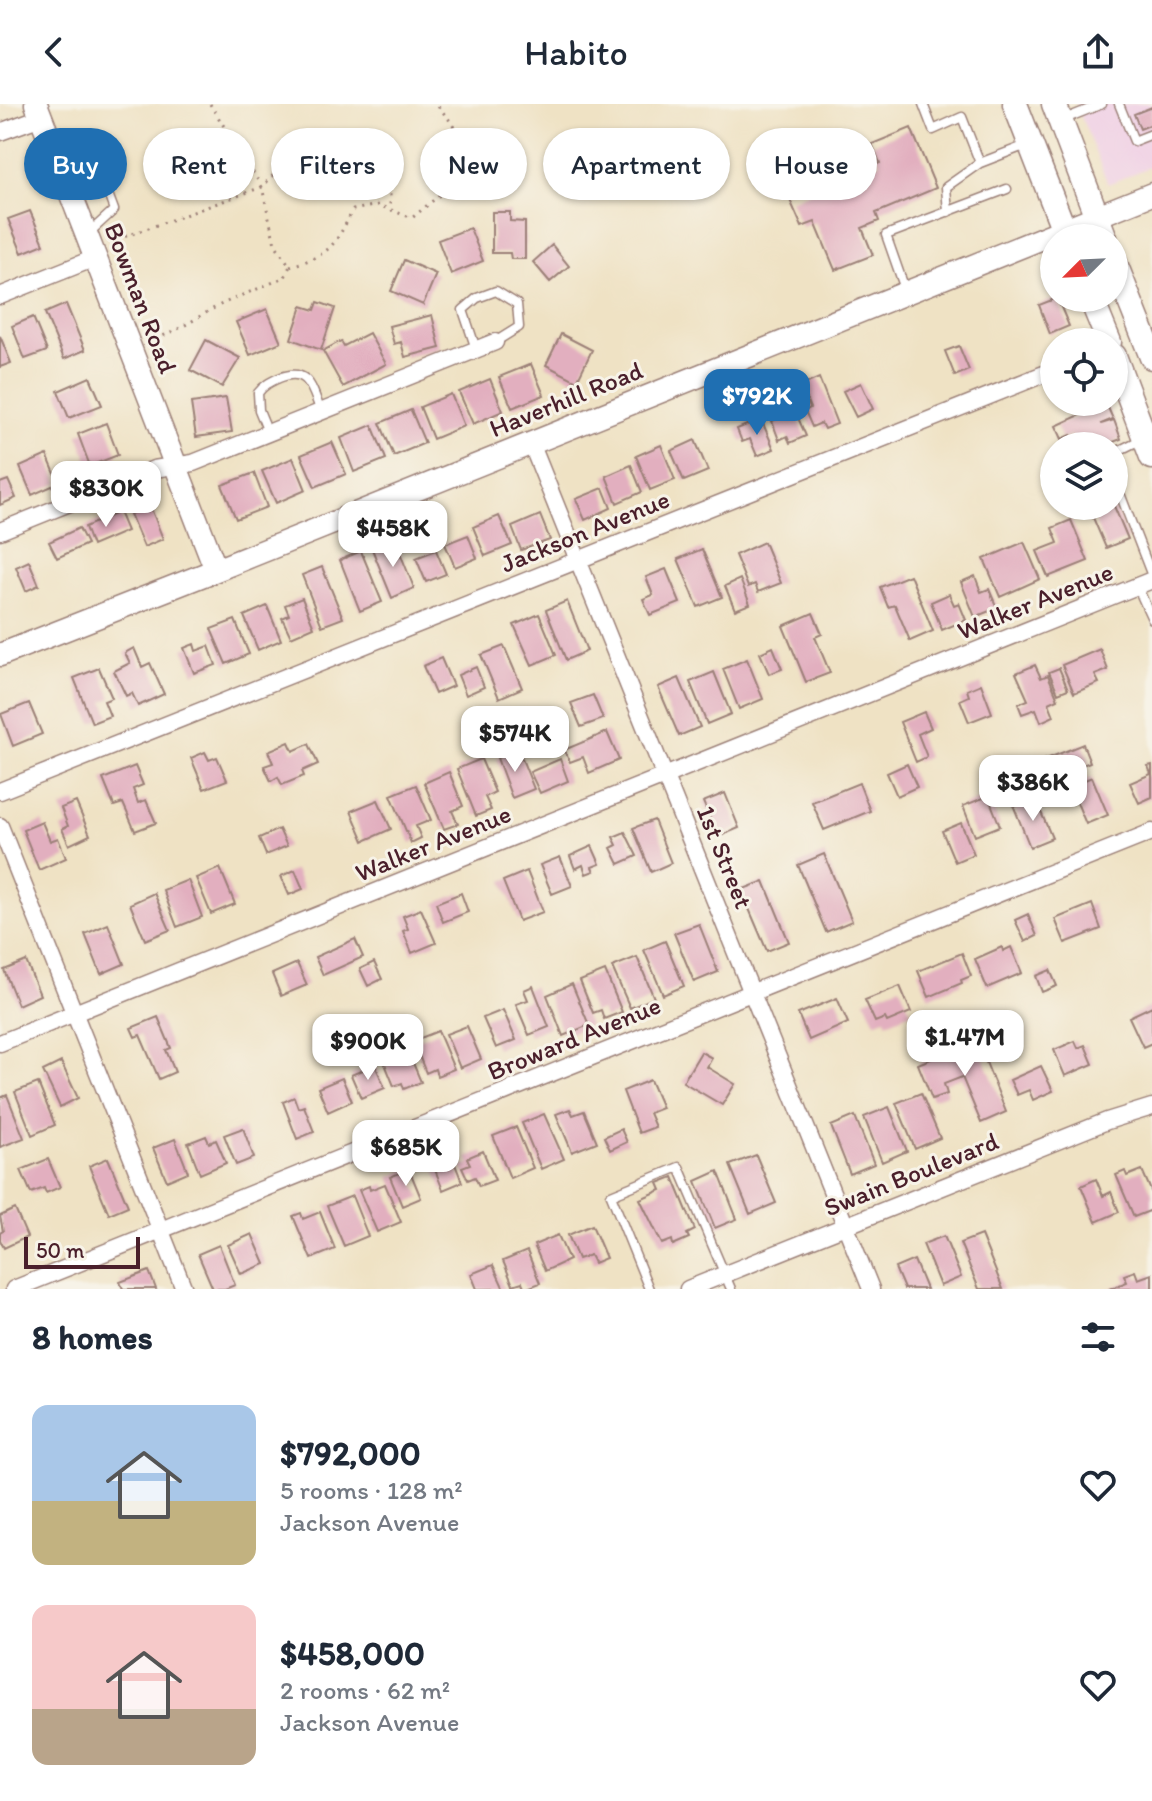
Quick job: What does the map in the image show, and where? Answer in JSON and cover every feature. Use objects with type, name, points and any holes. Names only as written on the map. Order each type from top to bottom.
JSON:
[{"type":"main road","points":[[1015,104],[1061,224]]},
{"type":"main road","points":[[1057,112],[1100,224]]},
{"type":"main road","points":[[1128,296],[1152,357]]},
{"type":"main road","points":[[1128,393],[1148,447]]},
{"type":"street","points":[[0,132],[39,111]]},
{"type":"street","name":"Haverhill Road","points":[[1106,224],[1152,194]]},
{"type":"street","name":"Bowman Road","points":[[73,200],[86,235],[102,251],[176,467],[216,570]]},
{"type":"street","name":"Haverhill Road","points":[[0,655],[906,293],[1040,243]]},
{"type":"street","points":[[0,296],[102,251]]},
{"type":"street","points":[[0,531],[154,469],[193,463],[495,342]]},
{"type":"street","name":"Jackson Avenue","points":[[0,791],[1040,376]]},
{"type":"street","name":"1st Street","points":[[531,443],[580,558],[871,1289]]},
{"type":"street","name":"Walker Avenue","points":[[0,1043],[1147,581]]},
{"type":"street","points":[[0,826],[184,1289]]},
{"type":"street","name":"Broward Avenue","points":[[14,1289],[1152,832]]},
{"type":"street","name":"Swain Boulevard","points":[[688,1289],[728,1282],[845,1226],[1107,1121],[1152,1107]]},
{"type":"lane","points":[[923,104],[933,130],[962,117],[980,163]]},
{"type":"lane","points":[[1057,112],[1102,104]]},
{"type":"lane","points":[[1119,104],[1134,141],[1152,134]]},
{"type":"lane","points":[[948,212],[946,187],[980,163],[1030,144]]},
{"type":"lane","points":[[906,293],[886,235],[1007,189]]},
{"type":"lane","points":[[86,235],[114,210],[110,200]]},
{"type":"lane","points":[[476,350],[463,310],[477,298],[496,291],[517,304],[519,327],[495,342]]},
{"type":"lane","points":[[268,433],[259,410],[258,393],[269,382],[299,374],[306,380],[321,412]]},
{"type":"lane","points":[[1148,447],[1118,451],[1114,478],[1147,581],[1152,619]]},
{"type":"lane","points":[[649,1289],[611,1195],[679,1167],[728,1282]]},
{"type":"path","points":[[210,104],[262,187],[275,244],[290,266]]},
{"type":"path","points":[[290,266],[312,260],[335,246],[353,210],[378,205],[412,218],[442,193],[465,154],[452,123],[436,104]]},
{"type":"path","points":[[102,251],[262,187],[279,169],[298,165],[390,182],[390,209]]},
{"type":"path","points":[[146,341],[168,336],[215,308],[285,277],[290,266]]},
{"type":"shaded area","points":[[1076,104],[1152,104],[1152,166],[1108,184]]},
{"type":"building","points":[[1152,107],[1152,124],[1140,129],[1134,114]]},
{"type":"building","points":[[911,128],[936,188],[876,213],[879,221],[862,228],[873,255],[835,270],[815,222],[802,227],[790,200],[877,200],[877,164],[880,163],[877,142]]},
{"type":"building","points":[[30,211],[44,244],[22,253],[8,219]]},
{"type":"building","points":[[492,212],[510,212],[510,221],[525,222],[525,259],[511,259],[510,253],[492,253]]},
{"type":"building","points":[[470,228],[483,261],[451,274],[438,240]]},
{"type":"building","points":[[552,245],[569,266],[550,282],[533,262]]},
{"type":"building","points":[[404,260],[436,274],[423,305],[391,291]]},
{"type":"building","points":[[318,302],[335,308],[321,350],[291,339],[302,306],[315,310]]},
{"type":"building","points":[[66,304],[85,350],[64,359],[45,313]]},
{"type":"building","points":[[267,309],[281,342],[250,355],[236,322]]},
{"type":"building","points":[[1042,312],[1063,312],[1069,326],[1048,328]]},
{"type":"building","points":[[432,315],[440,348],[405,357],[401,342],[394,344],[389,326]]},
{"type":"building","points":[[33,317],[47,351],[25,359],[12,326]]},
{"type":"building","points":[[369,333],[386,364],[343,387],[323,351],[341,341],[344,346]]},
{"type":"building","points":[[561,334],[592,350],[577,381],[546,365]]},
{"type":"building","points":[[0,336],[11,363],[0,367]]},
{"type":"building","points":[[206,340],[240,358],[222,387],[190,370]]},
{"type":"building","points":[[959,346],[969,370],[955,376],[945,351]]},
{"type":"building","points":[[531,364],[544,395],[512,408],[499,377]]},
{"type":"building","points":[[90,377],[102,405],[69,418],[58,391]]},
{"type":"building","points":[[819,378],[837,424],[824,429],[821,423],[812,427],[805,411],[810,408],[801,386]]},
{"type":"building","points":[[490,379],[503,411],[473,424],[459,392]]},
{"type":"building","points":[[861,383],[873,409],[856,417],[843,391]]},
{"type":"building","points":[[451,394],[464,426],[433,439],[420,407]]},
{"type":"building","points":[[226,398],[232,432],[196,437],[191,403]]},
{"type":"building","points":[[411,410],[425,443],[394,456],[380,423]]},
{"type":"building","points":[[795,411],[806,436],[790,443],[787,436],[779,440],[772,421]]},
{"type":"building","points":[[1078,416],[1112,416],[1113,419],[1101,424],[1114,420],[1118,432],[1059,432],[1056,426]]},
{"type":"building","points":[[761,419],[774,449],[757,456],[750,439],[742,442],[737,429]]},
{"type":"building","points":[[106,423],[118,455],[90,466],[78,434]]},
{"type":"building","points":[[372,425],[386,459],[354,472],[341,438]]},
{"type":"building","points":[[695,440],[708,471],[684,481],[671,451]]},
{"type":"building","points":[[332,442],[346,474],[315,487],[301,455]]},
{"type":"building","points":[[661,445],[675,480],[650,490],[636,456]]},
{"type":"building","points":[[47,455],[59,483],[32,495],[20,467]]},
{"type":"building","points":[[293,458],[306,490],[276,503],[262,471]]},
{"type":"building","points":[[631,465],[642,492],[617,503],[606,476]]},
{"type":"building","points":[[254,473],[267,507],[236,519],[222,485]]},
{"type":"building","points":[[8,480],[16,498],[0,505],[0,483]]},
{"type":"building","points":[[603,488],[611,508],[585,520],[576,499]]},
{"type":"building","points":[[150,506],[163,539],[144,547],[130,514]]},
{"type":"building","points":[[119,512],[127,531],[92,546],[85,527]]},
{"type":"building","points":[[540,515],[550,540],[521,550],[512,527]]},
{"type":"building","points":[[499,516],[512,545],[485,556],[473,527]]},
{"type":"building","points":[[1071,520],[1088,561],[1048,577],[1037,551],[1058,543],[1052,528]]},
{"type":"building","points":[[1094,520],[1120,520],[1128,539],[1106,548]]},
{"type":"building","points":[[79,528],[87,544],[57,558],[49,542]]},
{"type":"building","points":[[468,535],[477,558],[455,567],[445,544]]},
{"type":"building","points":[[395,540],[414,588],[392,598],[372,549]]},
{"type":"building","points":[[764,542],[781,583],[758,592],[755,584],[748,587],[735,555]]},
{"type":"building","points":[[1024,542],[1040,579],[1000,597],[984,559]]},
{"type":"building","points":[[702,549],[722,597],[698,607],[678,559]]},
{"type":"building","points":[[436,550],[446,574],[426,582],[416,558]]},
{"type":"building","points":[[361,551],[382,602],[360,611],[340,560]]},
{"type":"building","points":[[29,561],[39,585],[26,591],[16,567]]},
{"type":"building","points":[[322,567],[343,618],[322,626],[302,575]]},
{"type":"building","points":[[666,569],[680,603],[650,615],[643,599],[653,595],[646,577]]},
{"type":"building","points":[[910,575],[933,631],[910,641],[895,605],[888,607],[880,587]]},
{"type":"building","points":[[975,576],[981,592],[989,589],[997,608],[975,617],[961,582]]},
{"type":"building","points":[[740,579],[750,604],[735,610],[725,586]]},
{"type":"building","points":[[949,594],[954,605],[959,603],[966,620],[942,630],[931,602]]},
{"type":"building","points":[[302,598],[314,627],[291,637],[282,618],[289,615],[285,605]]},
{"type":"building","points":[[567,601],[587,651],[566,660],[546,610]]},
{"type":"building","points":[[267,606],[281,640],[258,650],[244,616]]},
{"type":"building","points":[[813,613],[822,634],[815,637],[830,673],[806,682],[783,626]]},
{"type":"building","points":[[539,614],[556,655],[532,665],[514,625]]},
{"type":"building","points":[[235,620],[249,654],[226,664],[211,629]]},
{"type":"building","points":[[194,644],[196,651],[209,646],[216,665],[194,673],[184,648]]},
{"type":"building","points":[[504,646],[522,688],[499,698],[481,655]]},
{"type":"building","points":[[773,647],[782,669],[769,674],[760,653]]},
{"type":"building","points":[[134,648],[142,667],[150,663],[164,694],[138,706],[132,693],[126,696],[114,671],[130,663],[125,653]]},
{"type":"building","points":[[1100,649],[1108,670],[1095,675],[1099,683],[1074,693],[1062,665]]},
{"type":"building","points":[[441,658],[453,686],[435,694],[423,666]]},
{"type":"building","points":[[747,659],[763,699],[739,709],[723,669]]},
{"type":"building","points":[[1035,665],[1041,678],[1048,675],[1058,699],[1049,703],[1054,716],[1041,722],[1036,709],[1022,714],[1018,704],[1028,700],[1016,673]]},
{"type":"building","points":[[476,667],[484,687],[466,695],[458,675]]},
{"type":"building","points":[[99,668],[112,698],[104,701],[110,716],[92,723],[74,678]]},
{"type":"building","points":[[1059,668],[1068,689],[1058,693],[1049,672]]},
{"type":"building","points":[[714,672],[731,714],[707,724],[690,682]]},
{"type":"building","points":[[679,678],[700,727],[679,736],[658,687]]},
{"type":"building","points":[[981,684],[992,713],[969,722],[960,700],[969,696],[967,690]]},
{"type":"building","points":[[593,695],[603,719],[581,727],[571,703]]},
{"type":"building","points":[[29,703],[42,734],[13,746],[1,714]]},
{"type":"building","points":[[924,712],[931,728],[918,734],[927,757],[916,762],[900,722]]},
{"type":"building","points":[[607,732],[619,760],[589,773],[583,757],[570,762],[564,750]]},
{"type":"building","points":[[289,742],[293,751],[309,744],[318,764],[302,771],[304,776],[282,785],[278,777],[271,781],[264,766],[273,763],[268,751]]},
{"type":"building","points":[[1083,744],[1090,762],[1009,795],[1002,777]]},
{"type":"building","points":[[518,749],[534,789],[512,798],[497,758]]},
{"type":"building","points":[[205,752],[209,760],[217,757],[227,780],[204,789],[191,758]]},
{"type":"building","points":[[481,759],[495,792],[485,797],[491,810],[476,816],[457,769]]},
{"type":"building","points":[[560,759],[568,781],[540,793],[530,772]]},
{"type":"building","points":[[907,764],[917,787],[897,796],[887,773]]},
{"type":"building","points":[[1152,765],[1152,797],[1139,803],[1130,783],[1151,774],[1148,766]]},
{"type":"building","points":[[135,766],[143,785],[133,789],[138,803],[146,800],[156,823],[135,831],[123,803],[114,806],[103,779]]},
{"type":"building","points":[[449,772],[463,806],[452,811],[458,824],[444,829],[424,783]]},
{"type":"building","points":[[1092,777],[1108,815],[1086,824],[1070,786]]},
{"type":"building","points":[[859,783],[870,811],[824,830],[812,802]]},
{"type":"building","points":[[416,785],[431,820],[416,826],[421,838],[411,843],[391,795]]},
{"type":"building","points":[[1066,787],[1070,799],[1049,807],[1044,795]]},
{"type":"building","points":[[725,793],[739,828],[718,837],[703,802]]},
{"type":"building","points":[[988,796],[1000,826],[975,836],[963,806]]},
{"type":"building","points":[[1035,798],[1052,838],[1030,847],[1014,807]]},
{"type":"building","points":[[378,800],[391,829],[364,841],[351,811]]},
{"type":"building","points":[[76,802],[90,835],[69,845],[62,829],[68,826],[61,808]]},
{"type":"building","points":[[654,820],[671,863],[651,872],[633,828]]},
{"type":"building","points":[[42,822],[50,841],[58,838],[66,858],[39,870],[23,830]]},
{"type":"building","points":[[961,823],[974,854],[955,862],[942,831]]},
{"type":"building","points":[[279,829],[287,846],[266,855],[259,838]]},
{"type":"building","points":[[625,832],[637,856],[619,864],[611,848],[617,845],[613,837]]},
{"type":"building","points":[[592,846],[600,864],[586,874],[583,865],[575,869],[570,856]]},
{"type":"building","points":[[824,854],[852,921],[826,932],[798,865]]},
{"type":"building","points":[[560,857],[572,886],[552,894],[540,865]]},
{"type":"building","points":[[220,868],[235,904],[211,914],[196,878]]},
{"type":"building","points":[[295,870],[303,889],[289,895],[281,876]]},
{"type":"building","points":[[527,871],[543,912],[519,921],[503,881]]},
{"type":"building","points":[[188,880],[202,917],[177,927],[163,890]]},
{"type":"building","points":[[764,881],[789,942],[767,951],[741,890]]},
{"type":"building","points":[[154,893],[170,930],[145,940],[130,904]]},
{"type":"building","points":[[461,893],[468,912],[443,922],[436,903]]},
{"type":"building","points":[[1092,904],[1101,929],[1065,943],[1055,919]]},
{"type":"building","points":[[421,909],[436,943],[412,953],[403,931],[408,929],[403,916]]},
{"type":"building","points":[[1028,914],[1037,936],[1025,942],[1015,920]]},
{"type":"building","points":[[108,924],[124,964],[101,974],[85,934]]},
{"type":"building","points":[[699,924],[718,972],[694,982],[674,933]]},
{"type":"building","points":[[355,939],[363,957],[323,975],[315,957]]},
{"type":"building","points":[[665,941],[684,986],[663,995],[644,950]]},
{"type":"building","points":[[1002,947],[1003,951],[1011,947],[1022,973],[987,988],[975,959]]},
{"type":"building","points":[[962,953],[971,976],[929,997],[918,971]]},
{"type":"building","points":[[637,957],[654,998],[630,1008],[612,967]]},
{"type":"building","points":[[26,961],[40,995],[18,1005],[4,970]]},
{"type":"building","points":[[374,962],[382,979],[368,986],[360,969]]},
{"type":"building","points":[[297,963],[307,985],[281,996],[272,974]]},
{"type":"building","points":[[1050,970],[1057,986],[1042,992],[1036,976]]},
{"type":"building","points":[[605,971],[622,1012],[604,1019],[601,1010],[593,1013],[580,981]]},
{"type":"building","points":[[572,984],[589,1025],[563,1036],[547,995]]},
{"type":"building","points":[[533,986],[549,1027],[529,1035],[516,1004],[528,1000],[524,990]]},
{"type":"building","points":[[900,986],[911,1012],[887,1022],[885,1018],[875,1022],[865,1000]]},
{"type":"building","points":[[837,998],[848,1023],[809,1040],[798,1014]]},
{"type":"building","points":[[1152,1006],[1152,1043],[1143,1047],[1129,1017]]},
{"type":"building","points":[[503,1010],[516,1040],[496,1048],[483,1018]]},
{"type":"building","points":[[158,1017],[171,1048],[166,1050],[175,1072],[159,1079],[140,1035],[135,1037],[131,1028]]},
{"type":"building","points":[[467,1026],[481,1059],[460,1068],[446,1034]]},
{"type":"building","points":[[438,1031],[454,1069],[437,1076],[435,1069],[426,1073],[413,1041]]},
{"type":"building","points":[[977,1040],[1006,1112],[981,1123],[962,1077],[944,1084],[947,1094],[932,1099],[918,1064]]},
{"type":"building","points":[[1075,1041],[1078,1048],[1085,1045],[1093,1064],[1065,1076],[1054,1050]]},
{"type":"building","points":[[405,1044],[421,1082],[404,1089],[402,1083],[394,1086],[381,1054]]},
{"type":"building","points":[[701,1052],[712,1058],[707,1067],[735,1084],[722,1105],[683,1082]]},
{"type":"building","points":[[61,1062],[78,1098],[60,1107],[43,1071]]},
{"type":"building","points":[[375,1065],[385,1088],[361,1098],[351,1075]]},
{"type":"building","points":[[1041,1066],[1053,1091],[1033,1100],[1029,1090],[1017,1095],[1010,1080]]},
{"type":"building","points":[[342,1078],[352,1101],[328,1112],[318,1088]]},
{"type":"building","points":[[650,1080],[662,1108],[649,1113],[655,1127],[639,1133],[623,1091]]},
{"type":"building","points":[[38,1083],[55,1125],[32,1135],[15,1092]]},
{"type":"building","points":[[921,1093],[940,1138],[915,1149],[896,1103]]},
{"type":"building","points":[[7,1095],[24,1138],[0,1147],[0,1098]]},
{"type":"building","points":[[294,1097],[298,1108],[304,1106],[314,1132],[297,1139],[283,1102]]},
{"type":"building","points":[[889,1107],[907,1151],[882,1162],[864,1117]]},
{"type":"building","points":[[570,1109],[573,1115],[584,1111],[597,1142],[572,1152],[556,1114]]},
{"type":"building","points":[[544,1114],[564,1159],[541,1169],[522,1123]]},
{"type":"building","points":[[855,1116],[874,1164],[850,1174],[831,1126]]},
{"type":"building","points":[[516,1127],[533,1168],[510,1178],[493,1136]]},
{"type":"building","points":[[243,1128],[254,1158],[236,1165],[224,1135]]},
{"type":"building","points":[[621,1129],[627,1142],[610,1150],[604,1137]]},
{"type":"building","points":[[206,1136],[209,1143],[216,1140],[226,1163],[200,1174],[188,1143]]},
{"type":"building","points":[[175,1139],[188,1172],[167,1181],[153,1148]]},
{"type":"building","points":[[483,1151],[495,1180],[479,1186],[475,1177],[468,1180],[462,1167],[470,1164],[467,1158]]},
{"type":"building","points":[[451,1154],[462,1182],[443,1190],[432,1162]]},
{"type":"building","points":[[756,1155],[776,1203],[750,1214],[730,1165]]},
{"type":"building","points":[[108,1158],[128,1206],[109,1214],[89,1166]]},
{"type":"building","points":[[48,1159],[60,1187],[46,1193],[44,1188],[31,1193],[21,1170]]},
{"type":"building","points":[[409,1169],[421,1198],[402,1206],[390,1177]]},
{"type":"building","points":[[1142,1170],[1152,1193],[1152,1210],[1134,1217],[1116,1175],[1125,1171],[1127,1176]]},
{"type":"building","points":[[718,1171],[737,1219],[715,1228],[696,1181]]},
{"type":"building","points":[[673,1177],[695,1230],[687,1234],[689,1238],[673,1245],[672,1240],[662,1244],[640,1199],[661,1190],[658,1183]]},
{"type":"building","points":[[1096,1179],[1103,1196],[1111,1192],[1119,1212],[1096,1222],[1081,1186]]},
{"type":"building","points":[[385,1184],[401,1222],[377,1232],[359,1190],[369,1186],[370,1190]]},
{"type":"building","points":[[352,1196],[368,1236],[344,1246],[327,1206]]},
{"type":"building","points":[[15,1209],[27,1237],[4,1248],[0,1240],[3,1231],[0,1216]]},
{"type":"building","points":[[320,1212],[335,1249],[311,1259],[293,1216],[301,1213],[303,1219]]},
{"type":"building","points":[[592,1225],[606,1258],[594,1263],[590,1255],[578,1259],[568,1235]]},
{"type":"building","points":[[252,1234],[265,1264],[241,1274],[228,1245]]},
{"type":"building","points":[[558,1235],[569,1260],[545,1271],[534,1245]]},
{"type":"building","points":[[981,1235],[1003,1289],[979,1289],[960,1243]]},
{"type":"building","points":[[944,1236],[961,1277],[940,1286],[923,1244]]},
{"type":"building","points":[[219,1245],[235,1285],[213,1289],[198,1254]]},
{"type":"building","points":[[527,1251],[540,1283],[525,1289],[522,1282],[513,1285],[503,1261]]},
{"type":"building","points":[[914,1260],[926,1289],[904,1289],[895,1268]]},
{"type":"building","points":[[493,1265],[504,1289],[477,1289],[471,1274]]},
{"type":"building","points":[[149,1271],[156,1289],[123,1289],[120,1282]]},
{"type":"building","points":[[1135,1271],[1138,1279],[1152,1274],[1152,1289],[1109,1289],[1127,1282],[1124,1275]]}]
